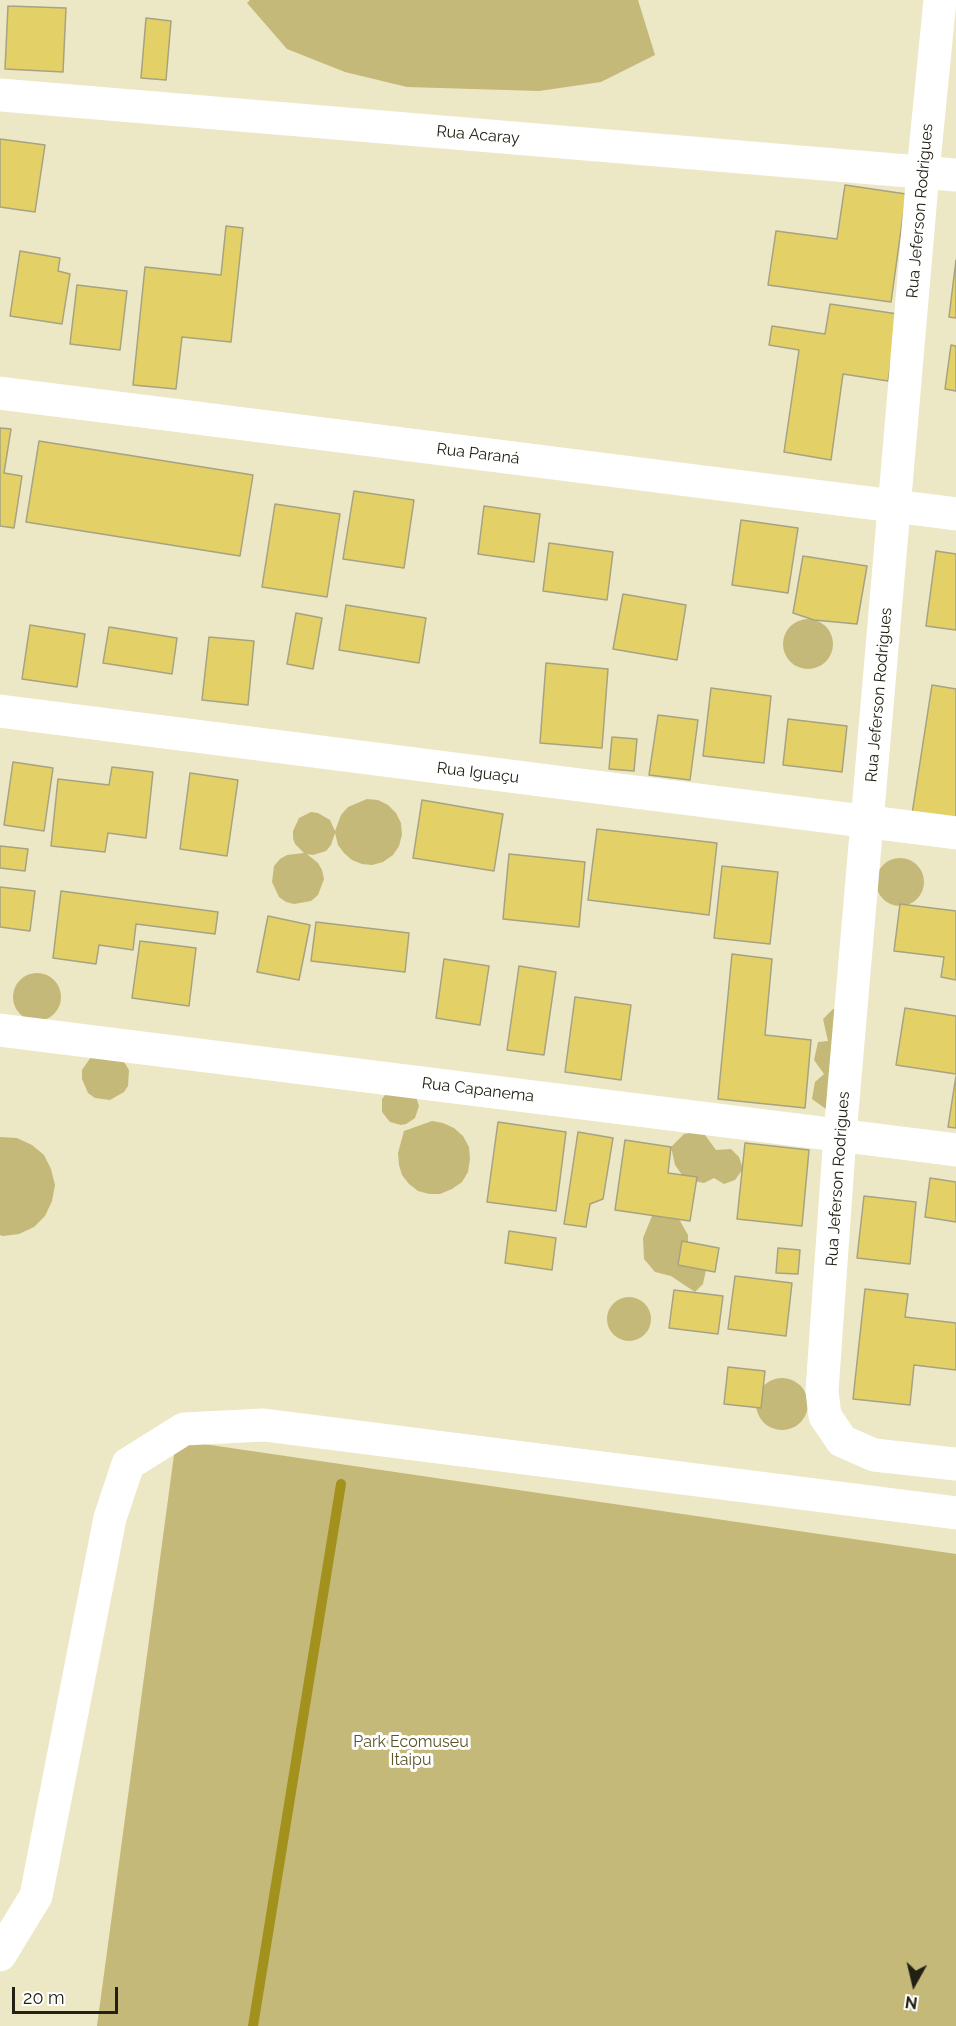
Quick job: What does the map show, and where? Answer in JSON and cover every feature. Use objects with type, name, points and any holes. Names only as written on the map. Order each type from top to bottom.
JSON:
[{"type":"street","name":"Rua Jeferson Rodrigues","points":[[940,0],[923,172],[896,507],[840,1135],[822,1391],[825,1416],[842,1441],[874,1455],[956,1464]]},
{"type":"street","name":"Rua Acaray","points":[[0,95],[956,175]]},
{"type":"street","name":"Rua Paraná","points":[[0,393],[956,514]]},
{"type":"street","name":"Rua Iguaçu","points":[[0,711],[956,833]]},
{"type":"street","name":"Rua Capanema","points":[[0,1030],[956,1150]]},
{"type":"street","points":[[0,1955],[36,1896],[111,1518],[128,1464],[184,1429],[264,1425],[956,1513]]},
{"type":"green space","points":[[250,0],[638,0],[655,55],[601,82],[539,91],[407,87],[345,72],[287,49],[247,3]]},
{"type":"green space","points":[[808,619],[826,626],[833,644],[826,662],[808,669],[790,662],[783,644],[790,626]]},
{"type":"green space","points":[[367,799],[378,800],[388,805],[396,813],[401,823],[402,835],[393,855],[383,862],[372,865],[362,864],[352,860],[344,853],[338,845],[335,833],[326,851],[313,855],[307,854],[318,863],[322,870],[324,879],[318,895],[311,901],[294,904],[279,897],[272,882],[274,866],[287,855],[304,853],[295,844],[293,838],[293,831],[299,818],[311,812],[318,813],[330,820],[335,831],[341,815],[348,807]]},
{"type":"green space","points":[[900,858],[917,865],[924,882],[917,899],[900,906],[883,899],[876,882],[883,865]]},
{"type":"green space","points":[[32,973],[42,973],[54,980],[61,992],[61,1002],[54,1014],[42,1021],[32,1021],[17,1010],[13,1002],[13,992],[24,977]]},
{"type":"green space","points":[[833,1009],[848,1011],[830,1112],[812,1099],[815,1082],[824,1074],[814,1060],[818,1042],[828,1041],[823,1019]]},
{"type":"green space","points":[[91,1057],[121,1057],[129,1070],[128,1086],[124,1092],[110,1100],[95,1098],[88,1093],[82,1079],[82,1070]]},
{"type":"green space","points":[[386,1094],[415,1094],[419,1106],[415,1118],[401,1125],[390,1122],[382,1112],[382,1099]]},
{"type":"green space","points":[[432,1121],[454,1128],[463,1136],[469,1147],[468,1172],[462,1182],[440,1194],[418,1191],[402,1175],[399,1165],[398,1153],[404,1131]]},
{"type":"green space","points":[[702,1131],[716,1150],[731,1149],[739,1157],[743,1169],[735,1180],[724,1184],[714,1178],[704,1183],[685,1179],[675,1165],[671,1147],[684,1134]]},
{"type":"green space","points":[[0,1137],[17,1138],[32,1145],[44,1155],[55,1185],[52,1201],[45,1216],[34,1227],[19,1234],[3,1236],[0,1235]]},
{"type":"green space","points":[[675,1212],[688,1235],[688,1251],[706,1270],[703,1284],[695,1292],[671,1276],[655,1272],[644,1259],[643,1238],[652,1216]]},
{"type":"green space","points":[[629,1297],[638,1298],[645,1303],[650,1310],[650,1328],[645,1335],[638,1340],[629,1341],[620,1340],[613,1335],[608,1328],[607,1319],[608,1310],[613,1303],[620,1298]]},
{"type":"green space","points":[[782,1378],[792,1380],[800,1386],[806,1394],[808,1404],[806,1414],[800,1422],[792,1428],[782,1430],[772,1428],[764,1422],[758,1414],[756,1404],[758,1394],[764,1386],[772,1380]]},
{"type":"green space","name":"Park Ecomuseu Itaipu","points":[[176,1440],[956,1554],[956,2026],[97,2026]]},
{"type":"building","points":[[8,6],[66,8],[63,72],[5,69]]},
{"type":"building","points":[[146,18],[171,21],[166,80],[141,78]]},
{"type":"building","points":[[0,139],[45,145],[35,212],[0,207]]},
{"type":"building","points":[[845,185],[906,194],[891,302],[768,285],[776,231],[837,239]]},
{"type":"building","points":[[226,226],[243,228],[231,342],[182,337],[176,389],[133,385],[145,267],[221,275]]},
{"type":"building","points":[[20,251],[60,258],[58,271],[70,274],[62,324],[10,316]]},
{"type":"building","points":[[956,260],[956,318],[949,317]]},
{"type":"building","points":[[77,285],[127,291],[120,350],[70,344]]},
{"type":"building","points":[[830,304],[898,314],[888,381],[843,374],[831,460],[784,452],[799,350],[769,345],[772,326],[825,334]]},
{"type":"building","points":[[951,345],[956,346],[956,391],[945,389]]},
{"type":"building","points":[[0,428],[11,429],[4,473],[22,476],[14,528],[0,526]]},
{"type":"building","points":[[39,441],[253,475],[240,556],[26,522]]},
{"type":"building","points":[[354,491],[414,500],[404,568],[343,559]]},
{"type":"building","points":[[275,504],[340,514],[327,597],[262,587]]},
{"type":"building","points":[[484,506],[540,514],[534,562],[478,554]]},
{"type":"building","points":[[741,520],[798,528],[788,593],[732,585]]},
{"type":"building","points":[[549,543],[613,552],[607,600],[543,591]]},
{"type":"building","points":[[936,551],[956,554],[956,630],[926,626]]},
{"type":"building","points":[[803,556],[867,566],[857,624],[814,620],[793,613]]},
{"type":"building","points":[[623,594],[686,605],[677,660],[613,649]]},
{"type":"building","points":[[346,605],[426,618],[419,663],[339,650]]},
{"type":"building","points":[[296,613],[322,618],[313,669],[287,664]]},
{"type":"building","points":[[30,625],[85,634],[77,687],[22,679]]},
{"type":"building","points":[[109,627],[177,638],[172,674],[103,663]]},
{"type":"building","points":[[209,637],[254,641],[248,705],[202,700]]},
{"type":"building","points":[[546,663],[608,669],[602,748],[540,743]]},
{"type":"building","points":[[932,685],[956,689],[956,821],[912,814]]},
{"type":"building","points":[[711,688],[771,696],[764,763],[703,756]]},
{"type":"building","points":[[658,715],[698,720],[690,780],[649,775]]},
{"type":"building","points":[[788,719],[847,726],[842,772],[783,765]]},
{"type":"building","points":[[612,737],[637,739],[634,771],[609,769]]},
{"type":"building","points":[[13,762],[53,768],[44,831],[4,825]]},
{"type":"building","points":[[112,767],[153,772],[146,838],[108,833],[105,852],[51,846],[58,779],[109,785]]},
{"type":"building","points":[[190,773],[238,780],[227,856],[180,849]]},
{"type":"building","points":[[422,800],[503,814],[494,871],[413,858]]},
{"type":"building","points":[[597,829],[717,843],[709,915],[588,900]]},
{"type":"building","points":[[0,846],[28,849],[25,871],[0,868]]},
{"type":"building","points":[[509,854],[585,862],[579,927],[503,919]]},
{"type":"building","points":[[722,866],[778,872],[770,944],[714,938]]},
{"type":"building","points":[[0,887],[35,891],[30,931],[0,927]]},
{"type":"building","points":[[61,891],[218,912],[215,934],[136,924],[133,950],[99,945],[96,964],[53,958]]},
{"type":"building","points":[[900,904],[956,911],[956,980],[941,977],[944,957],[894,951]]},
{"type":"building","points":[[268,916],[310,925],[299,980],[257,972]]},
{"type":"building","points":[[316,922],[409,933],[405,972],[311,961]]},
{"type":"building","points":[[140,941],[196,948],[189,1006],[132,998]]},
{"type":"building","points":[[732,954],[772,959],[765,1035],[811,1040],[805,1108],[718,1099]]},
{"type":"building","points":[[444,959],[489,966],[480,1025],[436,1018]]},
{"type":"building","points":[[519,966],[556,972],[544,1055],[507,1050]]},
{"type":"building","points":[[575,997],[631,1005],[621,1080],[565,1072]]},
{"type":"building","points":[[905,1008],[956,1016],[956,1074],[896,1065]]},
{"type":"building","points":[[956,1076],[956,1128],[948,1127]]},
{"type":"building","points":[[498,1122],[566,1132],[556,1211],[487,1202]]},
{"type":"building","points":[[578,1132],[613,1138],[603,1199],[590,1204],[586,1227],[564,1224]]},
{"type":"building","points":[[625,1140],[671,1147],[668,1173],[697,1177],[690,1221],[615,1210]]},
{"type":"building","points":[[745,1143],[809,1150],[802,1226],[737,1219]]},
{"type":"building","points":[[930,1178],[956,1182],[956,1222],[925,1217]]},
{"type":"building","points":[[864,1196],[916,1202],[910,1264],[857,1258]]},
{"type":"building","points":[[509,1231],[556,1238],[552,1270],[505,1263]]},
{"type":"building","points":[[682,1241],[719,1248],[715,1272],[678,1265]]},
{"type":"building","points":[[778,1248],[800,1250],[798,1274],[776,1273]]},
{"type":"building","points":[[735,1276],[792,1283],[786,1336],[728,1329]]},
{"type":"building","points":[[865,1289],[908,1294],[905,1317],[956,1323],[956,1370],[914,1365],[910,1405],[853,1399]]},
{"type":"building","points":[[674,1290],[723,1296],[718,1334],[669,1328]]},
{"type":"building","points":[[728,1367],[765,1371],[761,1408],[724,1404]]},
{"type":"waterway","points":[[253,2026],[341,1484]]}]
